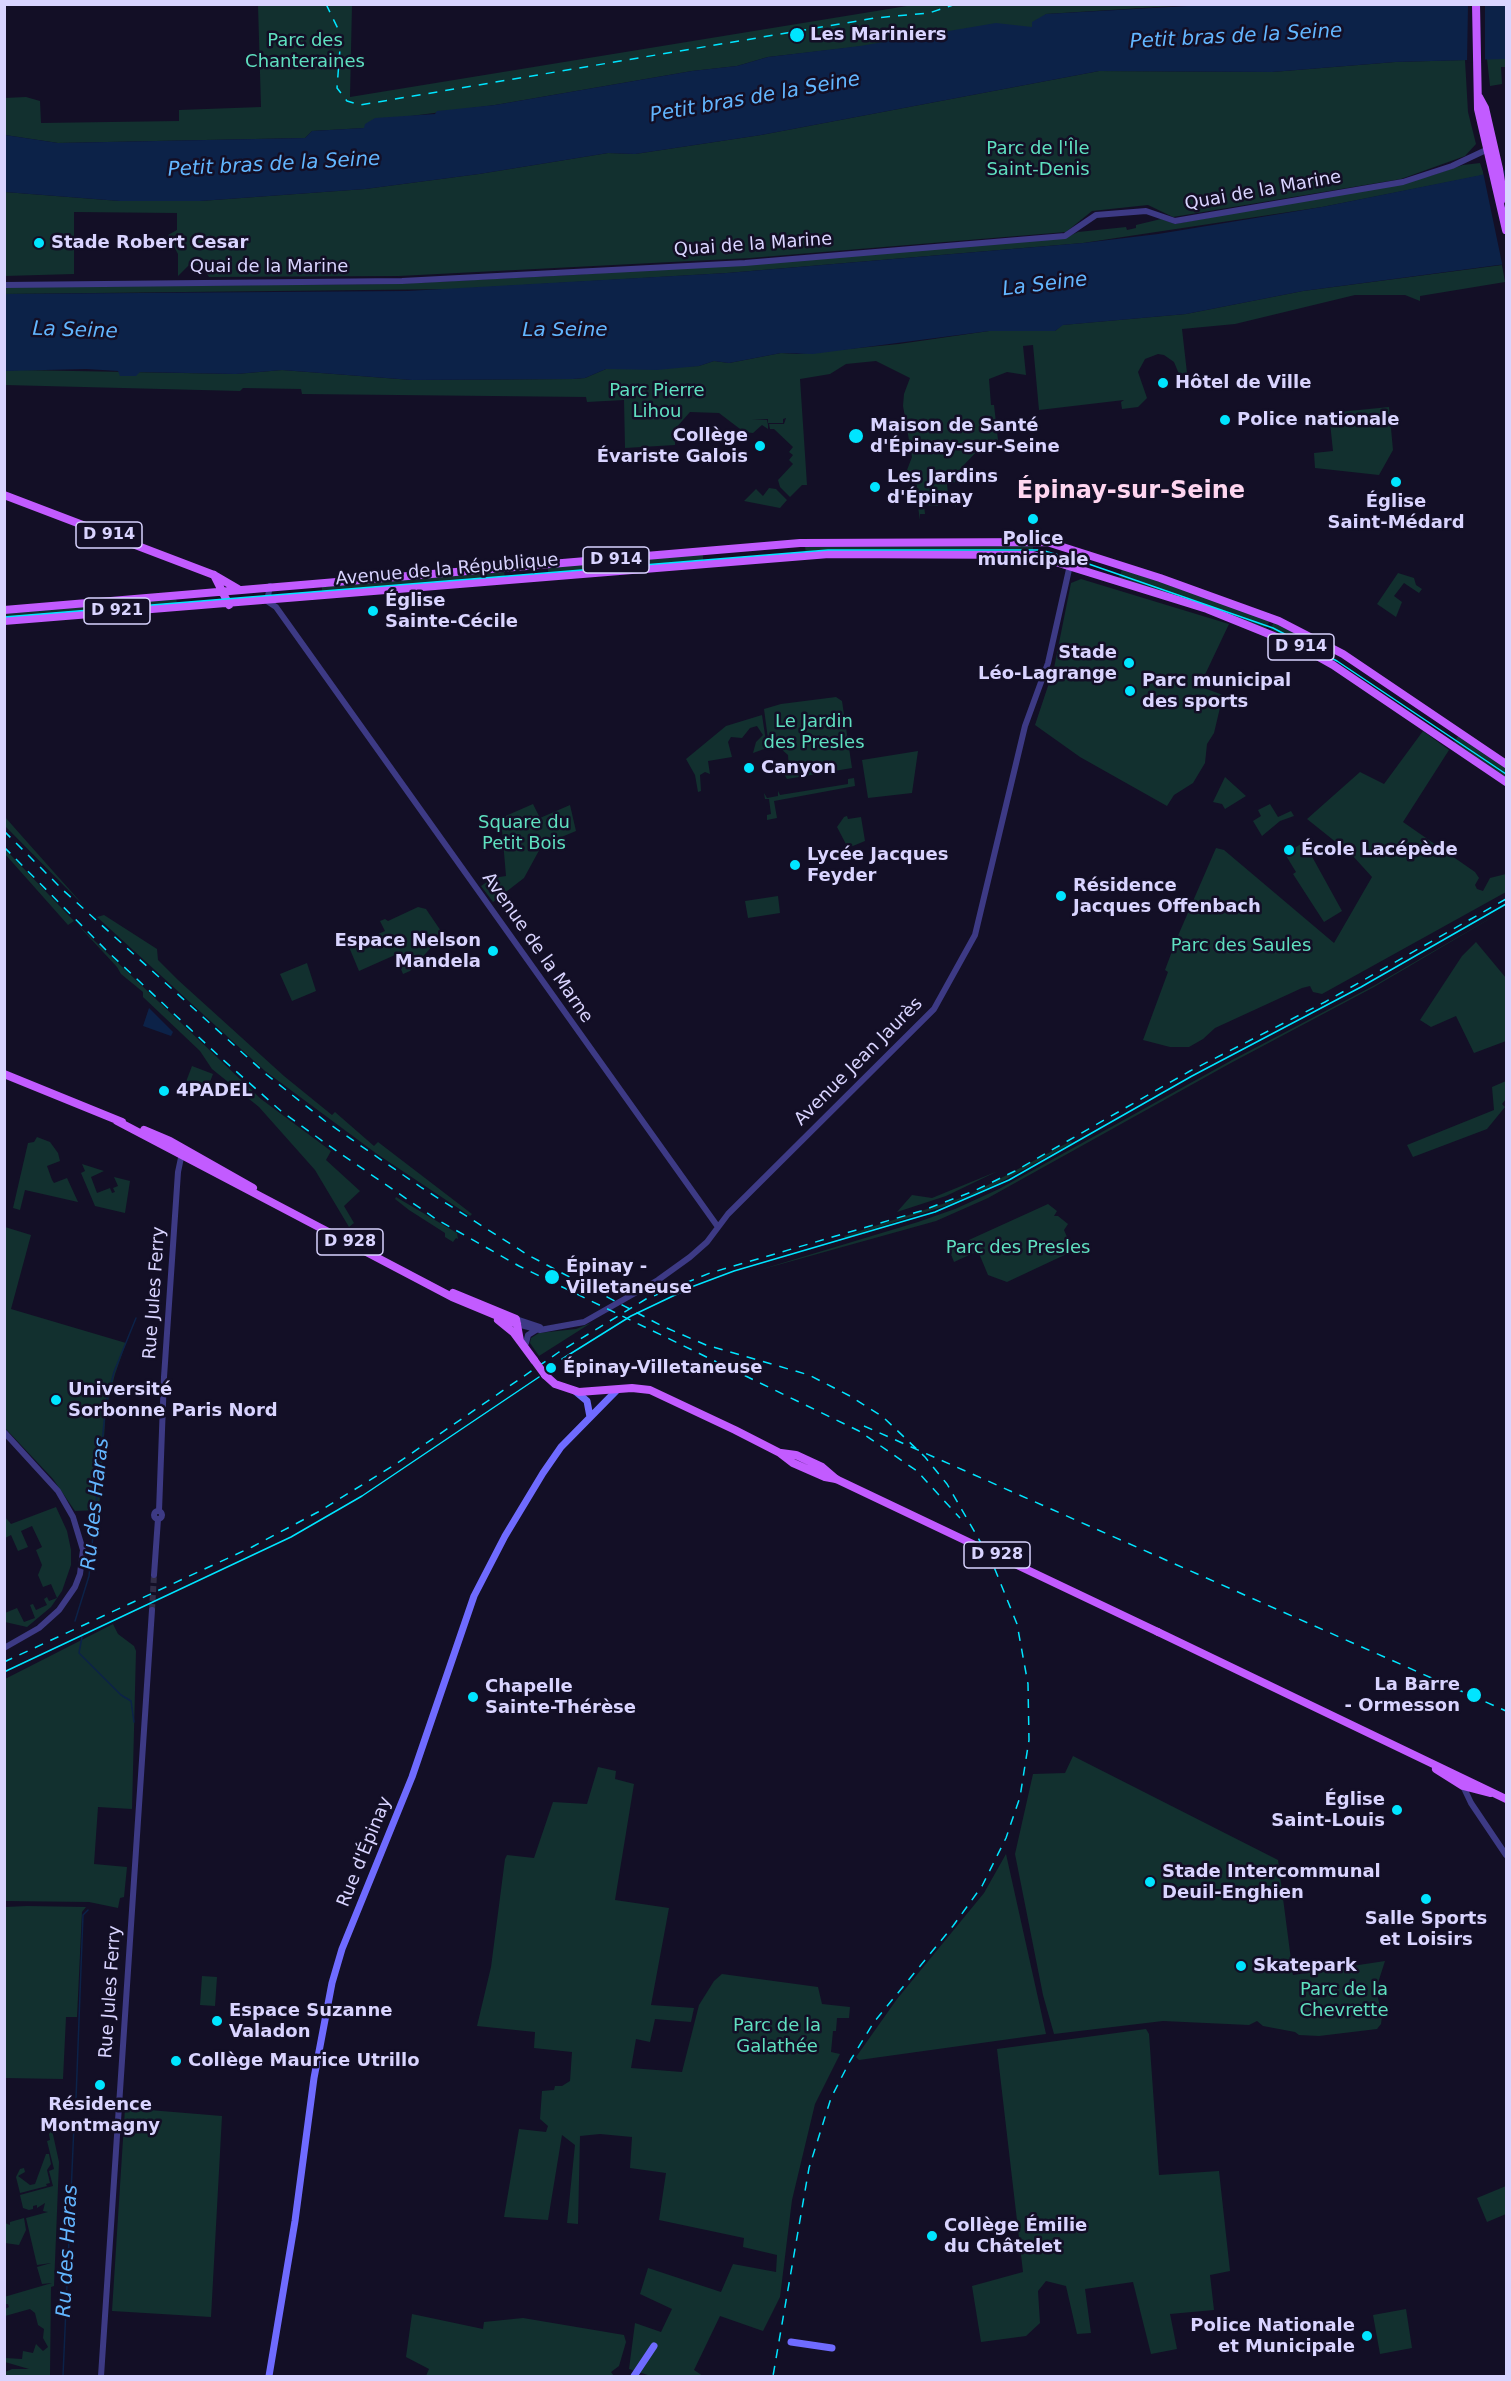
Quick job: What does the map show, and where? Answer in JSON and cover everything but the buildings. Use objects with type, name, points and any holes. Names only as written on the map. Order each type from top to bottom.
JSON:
[{"type":"main road","points":[[1476,4],[1478,109],[1503,194],[1501,201],[1506,230]]},
{"type":"main road","name":"D 914","points":[[4,495],[214,574],[238,589]]},
{"type":"main road","name":"Avenue de la République","points":[[238,589],[800,543],[1047,542],[1279,621],[1343,654],[1506,764]]},
{"type":"main road","name":"Avenue de la République","points":[[4,621],[229,605],[663,566],[850,553],[1011,554],[1041,556],[1070,565]]},
{"type":"main road","name":"D 914","points":[[1070,565],[1207,609],[1301,647],[1333,665],[1506,782]]},
{"type":"main road","points":[[214,574],[229,605]]},
{"type":"main road","name":"D 921","points":[[4,610],[238,589]]},
{"type":"main road","name":"D 928","points":[[4,1074],[162,1137],[182,1151],[249,1185],[263,1196],[437,1288],[484,1311],[519,1323]]},
{"type":"main road","name":"D 928","points":[[437,1288],[475,1300],[519,1323],[525,1345],[545,1375],[555,1384],[575,1391],[632,1388],[650,1390],[780,1453],[792,1463],[825,1478],[836,1479],[1158,1632],[1208,1652],[1220,1661],[1426,1761]]},
{"type":"main road","points":[[484,1311],[508,1327],[525,1345]]},
{"type":"main road","name":"Rue d'Épinay","points":[[269,2376],[295,2221],[314,2078],[330,1992],[342,1949],[412,1777],[474,1596],[505,1536],[561,1447],[617,1390]]},
{"type":"main road","points":[[575,1391],[587,1401],[590,1417]]},
{"type":"main road","points":[[1426,1761],[1463,1786],[1496,1794],[1506,1799]]},
{"type":"main road","points":[[1426,1761],[1474,1790]]},
{"type":"main road","points":[[791,2342],[832,2348]]},
{"type":"main road","points":[[634,2376],[654,2346]]},
{"type":"street","name":"Quai de la Marine","points":[[4,285],[402,281],[745,262],[1065,236],[1096,215],[1146,211],[1175,221],[1403,182],[1452,166],[1490,149]]},
{"type":"street","name":"Avenue Jean Jaurès","points":[[519,1323],[540,1330],[590,1319],[658,1280],[701,1248],[728,1214],[929,1016],[972,943],[1025,726],[1048,663],[1070,565]]},
{"type":"street","points":[[267,601],[270,586]]},
{"type":"street","name":"Avenue de la Marne","points":[[267,601],[276,607],[718,1227]]},
{"type":"street","name":"Rue Jules Ferry","points":[[154,1575],[158,1519],[162,1515],[159,1511],[164,1377],[182,1151]]},
{"type":"street","name":"Avenue Jean Jaurès","points":[[519,1323],[553,1328]]},
{"type":"street","points":[[525,1345],[530,1333],[540,1330]]},
{"type":"street","points":[[4,1432],[44,1474],[68,1507],[81,1541],[83,1561],[75,1587],[60,1611],[39,1628],[4,1648]]},
{"type":"street","name":"Rue Jules Ferry","points":[[101,2376],[152,1610]]},
{"type":"street","points":[[1463,1786],[1472,1804],[1506,1855]]},
{"type":"street","points":[[1472,1804],[1474,1790]]},
{"type":"green space","name":"Parc des Chanteraines","points":[[258,5],[352,5],[350,97],[913,5],[1191,5],[1046,14],[1032,27],[768,57],[737,66],[692,71],[495,105],[373,121],[365,128],[312,131],[305,138],[58,143],[5,135],[4,98],[26,97],[40,101],[41,123],[179,121],[179,110],[261,107]]},
{"type":"green space","points":[[1487,59],[1506,59],[1506,67],[1501,67],[1502,84],[1490,86]]},
{"type":"green space","name":"Parc de l'Île Saint-Denis","points":[[1465,60],[1468,112],[1476,144],[1465,156],[1401,179],[1173,217],[1148,205],[1092,211],[1066,232],[750,258],[399,276],[209,277],[200,264],[188,266],[178,276],[178,254],[168,235],[177,230],[177,213],[74,212],[74,274],[5,276],[5,192],[120,201],[200,201],[365,189],[479,174],[608,153],[635,154],[761,135],[1099,71],[1272,72],[1395,62]]},
{"type":"green space","points":[[1480,163],[1484,175],[1322,207],[1083,243],[727,273],[456,289],[5,294],[5,287],[393,284],[573,275],[1065,238],[1078,232],[1126,227],[1127,230],[1136,228],[1136,225],[1161,219],[1175,224],[1430,176],[1463,165]]},
{"type":"green space","name":"Parc Pierre Lihou","points":[[1502,265],[1505,282],[1420,296],[1420,301],[1405,295],[1355,295],[1235,324],[1182,329],[1187,373],[1179,374],[1174,362],[1164,355],[1158,354],[1145,359],[1138,372],[1147,398],[1138,407],[1122,409],[1121,402],[1124,400],[1039,410],[1033,345],[1023,346],[1026,375],[1007,372],[989,379],[991,405],[994,405],[998,440],[981,447],[960,469],[959,481],[947,484],[948,493],[955,496],[956,507],[953,503],[941,505],[940,499],[946,499],[946,493],[937,490],[931,494],[931,500],[937,500],[938,506],[924,505],[925,514],[920,514],[920,520],[915,487],[907,470],[912,457],[903,406],[904,394],[910,378],[876,361],[846,364],[830,374],[800,379],[807,485],[802,485],[790,497],[780,487],[778,480],[793,464],[789,460],[793,455],[789,452],[793,447],[774,429],[770,429],[769,424],[784,424],[786,418],[783,419],[783,423],[768,423],[768,419],[752,420],[767,420],[768,425],[768,429],[762,425],[753,433],[744,432],[719,413],[690,412],[675,429],[675,445],[625,448],[624,400],[587,402],[586,397],[302,394],[301,389],[243,388],[240,391],[5,385],[4,371],[20,370],[236,374],[282,370],[412,380],[573,379],[585,378],[606,369],[699,366],[714,361],[729,363],[781,353],[797,354],[899,344],[989,331],[1055,331],[1062,325],[1186,314],[1303,291]]},
{"type":"green space","points":[[1389,407],[1393,450],[1379,475],[1315,468],[1314,453],[1333,451],[1329,413]]},
{"type":"green space","points":[[769,488],[776,489],[787,500],[780,508],[744,501],[756,489],[763,496]]},
{"type":"green space","points":[[1033,544],[1033,553],[806,555],[805,546]]},
{"type":"green space","points":[[703,553],[703,561],[548,574],[548,567]]},
{"type":"green space","points":[[1122,569],[1270,620],[1266,628],[1119,578]]},
{"type":"green space","points":[[504,571],[505,578],[322,594],[322,587]]},
{"type":"green space","points":[[1398,573],[1414,578],[1416,585],[1422,589],[1419,593],[1404,583],[1394,596],[1402,602],[1396,617],[1377,604]]},
{"type":"green space","name":"Parc municipal des sports","points":[[1081,579],[1229,624],[1201,683],[1204,688],[1223,695],[1214,733],[1207,744],[1205,763],[1193,783],[1174,795],[1167,806],[1080,757],[1035,725],[1054,668],[1071,583]]},
{"type":"green space","points":[[176,596],[177,604],[5,618],[4,613]]},
{"type":"green space","points":[[1274,622],[1330,650],[1326,657],[1270,629]]},
{"type":"green space","name":"Le Jardin des Presles","points":[[836,697],[842,701],[852,768],[787,779],[784,774],[789,771],[788,755],[780,748],[780,738],[768,739],[764,709],[781,704]]},
{"type":"green space","points":[[762,715],[767,748],[753,753],[756,742],[763,735],[757,726],[750,728],[742,738],[731,737],[728,742],[732,757],[708,761],[710,774],[705,772],[700,775],[701,791],[698,792],[695,775],[686,759],[726,726]]},
{"type":"green space","name":"Parc des Saules","points":[[1423,731],[1449,750],[1403,822],[1475,872],[1479,878],[1475,885],[1477,889],[1483,891],[1490,878],[1506,874],[1506,892],[1322,994],[1313,992],[1310,986],[1302,988],[1215,1028],[1203,1039],[1189,1047],[1170,1047],[1143,1040],[1168,972],[1165,970],[1177,938],[1216,848],[1224,850],[1334,943],[1372,877],[1352,855],[1307,819],[1360,772],[1384,784]]},
{"type":"green space","points":[[1459,735],[1506,767],[1506,778],[1453,743]]},
{"type":"green space","points":[[918,751],[912,793],[868,798],[862,760]]},
{"type":"green space","points":[[1225,777],[1246,796],[1225,809],[1222,804],[1213,802]]},
{"type":"green space","points":[[854,778],[855,786],[774,801],[777,818],[767,820],[767,815],[771,814],[769,799],[765,799],[764,793],[767,798],[778,796],[778,791],[780,795],[848,784],[848,779]]},
{"type":"green space","name":"Square du Petit Bois","points":[[533,804],[540,818],[570,805],[576,831],[542,845],[524,878],[493,902],[481,886],[493,878],[506,876],[501,818]]},
{"type":"green space","points":[[1270,804],[1278,817],[1291,811],[1294,816],[1280,821],[1262,836],[1253,821],[1261,816],[1258,810]]},
{"type":"green space","points":[[847,816],[848,819],[861,817],[865,841],[848,848],[837,827]]},
{"type":"green space","points":[[5,817],[28,843],[85,907],[5,826]]},
{"type":"green space","points":[[1304,842],[1342,911],[1324,922],[1293,874],[1296,872],[1285,854]]},
{"type":"green space","points":[[4,849],[74,921],[68,925],[5,854]]},
{"type":"green space","points":[[778,896],[780,913],[748,918],[745,901]]},
{"type":"green space","points":[[418,907],[426,909],[443,934],[410,971],[403,974],[395,955],[359,971],[349,947],[385,931],[380,921],[385,919],[388,921]]},
{"type":"green space","points":[[1503,911],[1374,987],[1229,1064],[988,1198],[936,1221],[756,1271],[918,1222],[955,1209],[999,1189],[1232,1060],[1375,985]]},
{"type":"green space","points":[[104,915],[157,949],[158,960],[178,980],[284,1076],[332,1115],[335,1112],[374,1146],[378,1142],[472,1214],[470,1216],[377,1154],[265,1071],[97,917]]},
{"type":"green space","points":[[77,924],[261,1099],[331,1151],[326,1160],[360,1191],[344,1206],[354,1223],[349,1227],[315,1170],[259,1107],[212,1069],[200,1051],[143,997],[143,992],[121,974]]},
{"type":"green space","points":[[1476,942],[1506,978],[1506,1041],[1474,1053],[1456,1016],[1431,1027],[1420,1020],[1462,956]]},
{"type":"green space","points":[[307,963],[316,991],[292,1001],[280,974]]},
{"type":"green space","points":[[192,1066],[213,1074],[205,1095],[184,1087]]},
{"type":"green space","points":[[1506,1081],[1506,1099],[1502,1104],[1505,1107],[1487,1129],[1413,1157],[1407,1145],[1494,1110],[1492,1087]]},
{"type":"green space","points":[[37,1137],[50,1142],[58,1153],[60,1161],[47,1166],[52,1180],[54,1183],[67,1178],[78,1202],[25,1190],[20,1210],[13,1208],[28,1143],[34,1142]]},
{"type":"green space","points":[[1071,1141],[1072,1143],[997,1184],[948,1205],[845,1238],[844,1236],[967,1196]]},
{"type":"green space","points":[[82,1164],[104,1171],[91,1177],[97,1193],[110,1188],[112,1193],[115,1192],[113,1188],[118,1186],[114,1177],[130,1181],[125,1213],[95,1206],[81,1173],[85,1171]]},
{"type":"green space","points":[[998,1171],[946,1196],[897,1212],[912,1195],[932,1198]]},
{"type":"green space","points":[[396,1197],[457,1233],[458,1239],[456,1238],[453,1242],[445,1237],[445,1233],[409,1210],[395,1199]]},
{"type":"green space","name":"Parc des Presles","points":[[1048,1204],[1057,1211],[1054,1216],[1058,1216],[1068,1224],[1064,1230],[1073,1251],[1007,1282],[988,1275],[978,1251],[954,1262],[949,1249]]},
{"type":"green space","name":"Université Sorbonne Paris Nord","points":[[5,1227],[31,1235],[11,1309],[126,1343],[106,1409],[99,1510],[75,1511],[53,1479],[5,1428]]},
{"type":"green space","points":[[591,1323],[539,1356],[530,1343],[531,1338],[539,1333],[576,1329]]},
{"type":"green space","points":[[56,1507],[67,1531],[71,1550],[71,1565],[62,1591],[51,1607],[27,1627],[5,1622],[5,1613],[17,1608],[24,1622],[35,1618],[30,1605],[33,1604],[36,1610],[47,1605],[44,1599],[47,1597],[49,1601],[57,1598],[51,1584],[43,1587],[38,1575],[42,1565],[36,1550],[42,1547],[32,1526],[21,1531],[28,1547],[18,1551],[11,1535],[5,1538],[5,1517],[11,1524]]},
{"type":"green space","points":[[113,1624],[118,1634],[134,1646],[136,1651],[132,1809],[98,1807],[94,1864],[127,1867],[124,1897],[120,1898],[118,1908],[89,1902],[5,1901],[5,1679]]},
{"type":"green space","name":"Stade Intercommunal Deuil-Enghien","points":[[1073,1756],[1278,1860],[1293,1975],[1385,1961],[1376,1989],[1382,2016],[1381,2024],[1377,2029],[1319,2036],[1299,2035],[1295,2032],[1263,2026],[1257,2021],[1249,2025],[1163,2021],[1054,2034],[1043,1995],[1015,1854],[1033,1774],[1065,1773]]},
{"type":"green space","name":"Parc de la Galathée","points":[[598,1767],[616,1771],[615,1779],[634,1784],[615,1900],[669,1908],[651,2005],[694,2008],[691,2022],[655,2019],[650,2042],[636,2039],[631,2068],[682,2072],[699,2005],[714,1981],[722,1974],[818,1987],[822,2004],[850,2007],[849,2018],[837,2018],[831,2052],[840,2054],[815,2104],[792,2200],[780,2297],[763,2331],[720,2316],[694,2370],[703,2376],[651,2376],[629,2369],[635,2323],[661,2332],[672,2309],[640,2294],[648,2268],[721,2292],[733,2264],[776,2272],[777,2255],[743,2247],[744,2238],[659,2220],[666,2173],[630,2168],[632,2137],[600,2134],[580,2136],[578,2224],[567,2223],[575,2145],[562,2135],[548,2220],[504,2217],[519,2129],[546,2132],[548,2126],[540,2119],[542,2091],[554,2090],[555,2086],[562,2086],[570,2081],[572,2052],[534,2048],[535,2032],[477,2026],[491,1967],[505,1859],[507,1855],[534,1858],[553,1802],[587,1804]]},
{"type":"green space","points":[[1006,1854],[1046,2034],[859,2060],[856,2057],[897,1999],[984,1893]]},
{"type":"green space","points":[[5,1907],[86,1907],[82,1912],[77,2017],[66,2017],[63,2079],[5,2078]]},
{"type":"green space","points":[[202,1976],[217,1977],[215,2006],[200,2005]]},
{"type":"green space","points":[[1146,2029],[1149,2034],[1159,2175],[1219,2171],[1230,2271],[1210,2275],[1214,2310],[1170,2314],[1177,2349],[1151,2354],[1133,2282],[1085,2289],[1091,2333],[1077,2334],[1066,2286],[1046,2281],[1038,2291],[1040,2323],[1026,2336],[981,2342],[972,2286],[1023,2272],[997,2049]]},
{"type":"green space","points":[[125,2108],[222,2116],[211,2317],[112,2311]]},
{"type":"green space","points":[[52,2130],[59,2162],[54,2286],[51,2287],[50,2376],[5,2376],[5,2372],[12,2369],[29,2369],[5,2362],[5,2358],[22,2359],[23,2351],[33,2353],[36,2344],[43,2351],[48,2347],[43,2338],[44,2329],[38,2325],[35,2313],[30,2309],[5,2316],[5,2309],[9,2307],[5,2304],[4,2297],[52,2283],[42,2284],[37,2267],[51,2263],[37,2265],[26,2218],[48,2212],[43,2211],[45,2203],[37,2208],[37,2205],[33,2206],[33,2209],[29,2210],[23,2208],[20,2195],[53,2186],[49,2171],[54,2169],[47,2141],[50,2140],[49,2134]]},
{"type":"green space","points":[[46,2154],[49,2154],[51,2164],[47,2170],[50,2183],[46,2184],[47,2186],[20,2193],[16,2177],[20,2169],[24,2168],[25,2172],[18,2176],[30,2185],[35,2184]]},
{"type":"green space","points":[[1506,2186],[1506,2214],[1487,2222],[1477,2198]]},
{"type":"green space","points":[[24,2218],[26,2230],[19,2245],[5,2243],[5,2223],[10,2225],[10,2222]]},
{"type":"green space","points":[[1406,2309],[1412,2348],[1380,2354],[1373,2315]]},
{"type":"green space","points":[[412,2314],[483,2329],[484,2322],[523,2318],[624,2335],[626,2342],[619,2366],[611,2372],[614,2376],[426,2376],[429,2369],[406,2357]]},
{"type":"water","name":"Petit bras de la Seine","points":[[1223,4],[1506,5],[1506,59],[1395,62],[1272,72],[1099,71],[761,135],[635,154],[608,153],[479,174],[365,189],[200,201],[120,201],[5,192],[5,135],[58,143],[305,138],[312,131],[364,128],[365,124],[375,118],[435,114],[437,111],[495,105],[692,71],[737,66],[768,57],[860,46],[996,23],[1032,27],[1032,22],[1046,14]]},
{"type":"water","name":"La Seine","points":[[1506,170],[1506,264],[1303,291],[1186,314],[1063,325],[1055,331],[989,331],[813,354],[781,353],[729,363],[714,361],[699,366],[657,370],[606,369],[585,378],[573,379],[412,380],[282,370],[236,374],[140,372],[136,376],[120,376],[118,371],[86,369],[5,371],[4,294],[407,291],[727,273],[1083,243],[1158,234],[1322,207]]},
{"type":"water","points":[[149,1008],[173,1032],[171,1036],[143,1026]]},
{"type":"pier","points":[[1468,5],[1485,5],[1485,62],[1467,63]]},
{"type":"pier","points":[[1503,168],[1506,184],[1506,267],[1503,268],[1483,172]]},
{"type":"waterway","name":"Ru des Haras","points":[[75,1621],[89,1576],[106,1403],[114,1372],[136,1318]]},
{"type":"waterway","name":"Ru des Haras","points":[[82,1637],[79,1653],[121,1695],[131,1701],[134,1722]]},
{"type":"waterway","name":"Ru des Haras","points":[[76,2099],[83,1915],[88,1910]]},
{"type":"waterway","name":"Ru des Haras","points":[[63,2376],[74,2125]]},
{"type":"tunnel","points":[[152,1610],[154,1575]]},
{"type":"tram line","points":[[4,617],[828,550],[1041,550],[1083,562],[1273,628],[1337,661],[1506,774]]},
{"type":"tram line","points":[[562,1359],[631,1316],[694,1286],[734,1271],[935,1212],[1009,1180],[1192,1076],[1361,987],[1506,904]]},
{"type":"tram line","points":[[4,1672],[291,1537],[362,1496],[539,1377]]},
{"type":"railway","points":[[326,4],[341,35],[337,88],[347,101],[360,105],[875,18],[929,13],[956,4]]},
{"type":"railway","points":[[4,831],[64,891],[267,1075],[325,1121],[422,1188],[528,1255],[662,1326],[706,1345],[809,1375],[850,1396],[883,1417],[925,1457],[947,1484],[992,1562],[1017,1624],[1028,1684],[1029,1740],[1020,1797],[1006,1838],[982,1886],[953,1926],[874,2022],[831,2098],[809,2168],[773,2376]]},
{"type":"railway","points":[[4,847],[106,950],[221,1058],[281,1111],[328,1145],[436,1219],[519,1266],[859,1431],[917,1471],[960,1518]]},
{"type":"railway","points":[[4,1662],[252,1547],[318,1512],[396,1464],[559,1352],[646,1299],[710,1273],[921,1211],[974,1191],[1015,1171],[1190,1071],[1325,1002],[1506,899]]},
{"type":"railway","points":[[864,1426],[1506,1711]]},
{"type":"place","name":"Les Mariniers","points":[[797,35]]},
{"type":"place","name":"Stade Robert Cesar","points":[[39,243]]},
{"type":"place","name":"Hôtel de Ville","points":[[1163,383]]},
{"type":"place","name":"Police nationale","points":[[1225,420]]},
{"type":"place","name":"Maison de Santé d'Épinay-sur-Seine","points":[[856,436]]},
{"type":"place","name":"Collège Évariste Galois","points":[[760,446]]},
{"type":"place","name":"Église Saint-Médard","points":[[1396,482]]},
{"type":"place","name":"Les Jardins d'Épinay","points":[[875,487]]},
{"type":"place","name":"Police municipale","points":[[1033,519]]},
{"type":"place","name":"Église Sainte-Cécile","points":[[373,611]]},
{"type":"place","name":"Stade Léo-Lagrange","points":[[1129,663]]},
{"type":"place","name":"Parc municipal des sports","points":[[1130,691]]},
{"type":"place","name":"Canyon","points":[[749,768]]},
{"type":"place","name":"École Lacépède","points":[[1289,850]]},
{"type":"place","name":"Lycée Jacques Feyder","points":[[795,865]]},
{"type":"place","name":"Résidence Jacques Offenbach","points":[[1061,896]]},
{"type":"place","name":"Espace Nelson Mandela","points":[[493,951]]},
{"type":"place","name":"4PADEL","points":[[164,1091]]},
{"type":"place","name":"Épinay - Villetaneuse","points":[[552,1277]]},
{"type":"place","name":"Épinay-Villetaneuse","points":[[551,1368]]},
{"type":"place","name":"Université Sorbonne Paris Nord","points":[[56,1400]]},
{"type":"place","name":"La Barre - Ormesson","points":[[1474,1695]]},
{"type":"place","name":"Chapelle Sainte-Thérèse","points":[[473,1697]]},
{"type":"place","name":"Église Saint-Louis","points":[[1397,1810]]},
{"type":"place","name":"Stade Intercommunal Deuil-Enghien","points":[[1150,1882]]},
{"type":"place","name":"Salle Sports et Loisirs","points":[[1426,1899]]},
{"type":"place","name":"Skatepark","points":[[1241,1966]]},
{"type":"place","name":"Espace Suzanne Valadon","points":[[217,2021]]},
{"type":"place","name":"Collège Maurice Utrillo","points":[[176,2061]]},
{"type":"place","name":"Résidence Montmagny","points":[[100,2085]]},
{"type":"place","name":"Collège Émilie du Châtelet","points":[[932,2236]]},
{"type":"place","name":"Police Nationale et Municipale","points":[[1367,2336]]},
{"type":"district","name":"Épinay-sur-Seine","points":[[1131,492]]},
{"type":"park label","name":"Parc de la Chevrette","points":[[1344,2000]]}]
